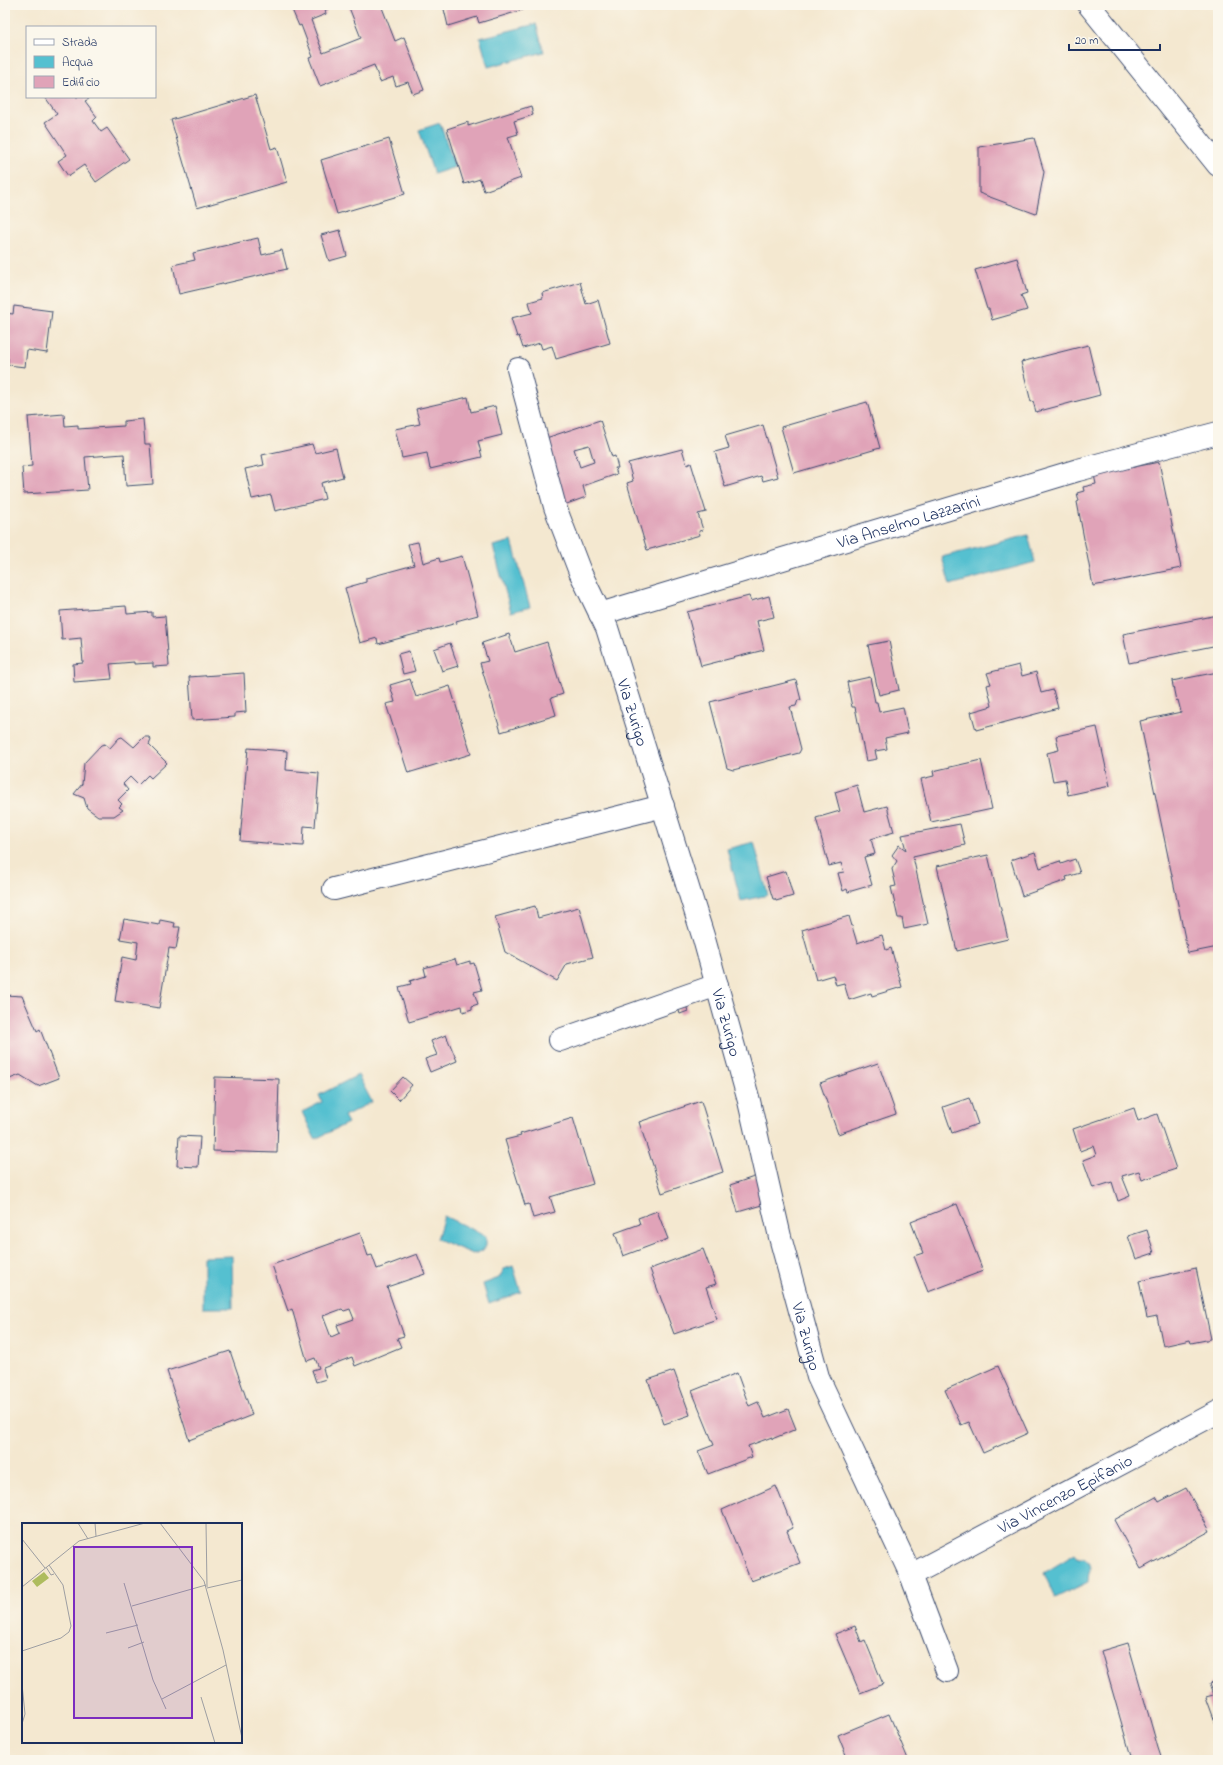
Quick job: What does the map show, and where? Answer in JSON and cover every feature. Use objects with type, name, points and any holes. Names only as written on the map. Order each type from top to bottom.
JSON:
[{"type":"street","points":[[1089,5],[1218,165]]},
{"type":"street","name":"Via Zurigo","points":[[518,369],[555,507],[580,572],[607,628],[717,985],[749,1100],[780,1237],[818,1377],[911,1575],[947,1671]]},
{"type":"street","name":"Via Anselmo Lazzarini","points":[[600,614],[1078,470],[1218,433]]},
{"type":"street","points":[[334,890],[663,806]]},
{"type":"street","points":[[560,1040],[717,985]]},
{"type":"street","name":"Via Vincenzo Epifanio","points":[[911,1575],[1218,1412]]},
{"type":"water","points":[[536,24],[544,52],[488,67],[480,38]]},
{"type":"water","points":[[440,123],[455,167],[434,174],[419,130]]},
{"type":"water","points":[[1028,535],[1035,562],[950,585],[942,557]]},
{"type":"water","points":[[512,541],[530,607],[511,612],[493,546]]},
{"type":"water","points":[[754,842],[768,895],[741,901],[727,849]]},
{"type":"water","points":[[358,1075],[372,1102],[344,1116],[348,1123],[315,1139],[302,1112],[322,1102],[319,1095]]},
{"type":"water","points":[[444,1216],[486,1236],[486,1246],[482,1251],[473,1254],[437,1239]]},
{"type":"water","points":[[232,1256],[233,1308],[203,1308],[203,1257]]},
{"type":"water","points":[[513,1266],[521,1292],[489,1304],[483,1284],[499,1278],[504,1269]]},
{"type":"water","points":[[1075,1554],[1078,1558],[1084,1558],[1090,1566],[1088,1582],[1055,1598],[1044,1573]]},
{"type":"building","points":[[290,5],[339,5],[325,10],[326,14],[311,20],[323,53],[361,38],[348,5],[381,5],[395,41],[404,37],[424,90],[413,94],[408,82],[396,86],[393,77],[380,82],[374,65],[320,86],[309,58],[313,57],[301,25],[299,26]]},
{"type":"building","points":[[443,5],[539,5],[479,23],[477,17],[448,26]]},
{"type":"building","points":[[255,95],[271,149],[277,147],[287,182],[197,208],[171,120]]},
{"type":"building","points":[[46,98],[88,98],[85,101],[97,117],[93,121],[101,132],[107,128],[129,159],[96,182],[84,165],[68,176],[58,161],[67,155],[45,122],[57,114]]},
{"type":"building","points":[[531,106],[533,115],[514,121],[518,134],[508,137],[521,178],[484,191],[480,179],[464,184],[447,129],[468,122],[468,126]]},
{"type":"building","points":[[1034,138],[1044,172],[1036,214],[979,193],[979,147]]},
{"type":"building","points":[[389,139],[405,194],[337,214],[321,160]]},
{"type":"building","points":[[340,230],[347,256],[329,261],[321,235]]},
{"type":"building","points":[[258,238],[262,255],[282,250],[287,269],[179,294],[173,265],[195,260],[193,253]]},
{"type":"building","points":[[1017,258],[1027,293],[1021,295],[1027,310],[992,320],[975,270]]},
{"type":"building","points":[[580,282],[586,304],[598,300],[610,343],[556,359],[552,346],[542,349],[540,343],[523,348],[519,336],[517,337],[511,318],[532,313],[529,302],[543,298],[542,293]]},
{"type":"building","points":[[14,306],[52,311],[47,353],[27,350],[25,367],[8,365],[8,358],[5,357],[5,313],[13,314]]},
{"type":"building","points":[[1088,345],[1100,395],[1036,412],[1033,401],[1031,402],[1021,362]]},
{"type":"building","points":[[468,397],[471,412],[495,406],[502,435],[478,441],[482,457],[430,469],[427,453],[402,458],[395,429],[420,424],[416,409]]},
{"type":"building","points":[[867,402],[880,448],[794,473],[781,427]]},
{"type":"building","points":[[64,414],[65,426],[78,425],[78,429],[124,426],[124,421],[143,419],[145,444],[150,444],[153,484],[126,486],[124,454],[85,457],[88,490],[24,494],[22,467],[32,466],[28,417]]},
{"type":"building","points":[[600,420],[612,457],[615,456],[618,468],[615,468],[617,474],[583,486],[586,497],[564,505],[543,439]],"holes":[[[589,445],[594,462],[580,467],[574,449]]]},
{"type":"building","points":[[763,425],[778,477],[763,481],[761,476],[725,487],[715,452],[729,448],[725,436]]},
{"type":"building","points":[[312,444],[315,453],[336,448],[343,477],[321,483],[325,499],[275,511],[271,495],[252,499],[245,469],[264,465],[262,455]]},
{"type":"building","points":[[682,449],[687,465],[691,463],[706,512],[698,514],[703,530],[699,531],[700,535],[647,550],[627,483],[633,481],[628,463]]},
{"type":"building","points":[[1159,462],[1181,568],[1093,586],[1077,502],[1079,501],[1077,493],[1084,491],[1083,487],[1096,484],[1094,475]]},
{"type":"building","points":[[418,542],[423,563],[439,558],[440,562],[462,556],[478,615],[456,621],[457,623],[378,644],[377,638],[360,643],[345,588],[366,582],[366,578],[414,565],[408,544]]},
{"type":"building","points":[[749,596],[751,601],[769,596],[774,617],[757,621],[764,650],[701,666],[687,612]]},
{"type":"building","points":[[126,606],[127,614],[152,612],[152,617],[165,616],[169,666],[153,667],[153,663],[134,664],[134,662],[110,664],[112,679],[74,682],[73,664],[83,663],[81,638],[62,640],[60,611]]},
{"type":"building","points":[[1218,615],[1218,645],[1129,663],[1123,634]]},
{"type":"building","points":[[509,634],[515,652],[547,642],[563,694],[551,698],[556,715],[501,732],[480,663],[488,661],[482,643]]},
{"type":"building","points":[[889,641],[899,690],[879,695],[868,645]]},
{"type":"building","points":[[450,643],[458,666],[442,671],[434,649]]},
{"type":"building","points":[[409,651],[415,671],[403,674],[398,654]]},
{"type":"building","points":[[1019,665],[1022,676],[1036,672],[1041,693],[1053,690],[1058,708],[976,730],[971,712],[992,706],[987,685],[991,684],[987,673]]},
{"type":"building","points":[[1218,672],[1218,947],[1188,953],[1140,721],[1181,712],[1178,700],[1176,701],[1172,681]]},
{"type":"building","points":[[244,673],[246,712],[235,713],[235,717],[192,720],[189,677]]},
{"type":"building","points":[[870,677],[875,702],[877,702],[879,712],[903,707],[908,733],[885,738],[887,749],[875,751],[877,759],[866,761],[855,707],[852,707],[847,682]]},
{"type":"building","points":[[410,679],[416,697],[450,686],[471,754],[408,773],[386,704],[395,702],[390,685]]},
{"type":"building","points":[[796,680],[801,700],[798,700],[796,706],[790,707],[801,749],[799,753],[733,770],[727,768],[710,702]]},
{"type":"building","points":[[1097,727],[1110,786],[1068,795],[1065,779],[1053,781],[1047,753],[1059,750],[1056,736]]},
{"type":"building","points":[[122,737],[134,747],[144,737],[149,737],[151,740],[149,745],[167,763],[151,778],[148,775],[138,785],[130,777],[123,784],[128,790],[118,800],[122,804],[119,807],[123,810],[114,816],[98,816],[87,808],[84,798],[74,794],[82,784],[84,763],[101,745],[105,744],[110,748],[119,738]]},
{"type":"building","points":[[248,748],[287,751],[286,770],[319,773],[315,827],[304,826],[303,846],[240,841]]},
{"type":"building","points":[[981,760],[992,809],[931,822],[921,779],[934,776],[933,771]]},
{"type":"building","points":[[857,785],[864,812],[887,806],[894,832],[871,839],[875,854],[864,857],[872,885],[848,892],[847,889],[843,891],[838,873],[844,872],[841,863],[829,866],[816,818],[840,811],[835,792]]},
{"type":"building","points":[[960,824],[965,845],[913,857],[928,924],[904,929],[902,918],[898,918],[891,887],[896,886],[892,869],[897,861],[892,855],[899,845],[906,850],[902,835]]},
{"type":"building","points":[[1035,852],[1040,868],[1060,861],[1061,864],[1075,859],[1080,873],[1066,877],[1067,880],[1022,896],[1011,860]]},
{"type":"building","points":[[988,855],[1008,939],[957,951],[937,866]]},
{"type":"building","points":[[786,871],[793,896],[776,901],[773,899],[766,877]]},
{"type":"building","points":[[535,906],[538,918],[579,907],[593,957],[567,964],[557,981],[505,952],[495,917]]},
{"type":"building","points":[[849,916],[857,943],[882,935],[886,950],[891,948],[902,987],[872,996],[871,993],[849,1000],[844,983],[836,985],[833,975],[816,980],[802,930]]},
{"type":"building","points":[[124,919],[159,925],[160,920],[175,923],[174,927],[180,927],[176,949],[169,948],[159,1008],[115,1001],[122,957],[136,960],[138,942],[120,939]]},
{"type":"building","points":[[455,959],[457,965],[470,961],[470,964],[474,963],[482,990],[474,992],[478,1004],[472,1006],[472,1009],[463,1012],[462,1006],[409,1022],[399,987],[411,984],[410,981],[426,976],[424,968]]},
{"type":"building","points":[[5,995],[22,996],[37,1031],[40,1029],[59,1078],[38,1086],[20,1075],[7,1080],[5,1075]]},
{"type":"building","points":[[685,1003],[688,1011],[680,1014],[677,1005]]},
{"type":"building","points":[[446,1035],[457,1061],[430,1072],[425,1059],[437,1055],[431,1041]]},
{"type":"building","points":[[878,1063],[896,1114],[838,1134],[820,1083]]},
{"type":"building","points":[[215,1077],[279,1079],[277,1153],[213,1151]]},
{"type":"building","points":[[403,1077],[412,1085],[399,1100],[390,1091]]},
{"type":"building","points":[[969,1098],[978,1124],[952,1133],[943,1107]]},
{"type":"building","points":[[701,1101],[723,1172],[662,1193],[639,1122]]},
{"type":"building","points":[[1134,1108],[1138,1121],[1157,1114],[1176,1169],[1142,1180],[1139,1171],[1122,1176],[1130,1196],[1118,1201],[1112,1182],[1093,1188],[1083,1160],[1096,1155],[1093,1146],[1080,1151],[1073,1129]]},
{"type":"building","points":[[573,1118],[593,1184],[550,1197],[555,1212],[533,1218],[529,1204],[525,1205],[505,1140]]},
{"type":"building","points":[[179,1136],[200,1137],[198,1167],[177,1166]]},
{"type":"building","points":[[757,1176],[765,1204],[738,1212],[730,1185]]},
{"type":"building","points":[[957,1204],[983,1271],[928,1292],[914,1256],[923,1253],[911,1222]]},
{"type":"building","points":[[657,1211],[668,1239],[623,1256],[615,1233],[640,1224],[638,1218]]},
{"type":"building","points":[[1147,1230],[1154,1253],[1136,1259],[1128,1236]]},
{"type":"building","points":[[360,1233],[368,1256],[372,1255],[377,1269],[417,1254],[425,1274],[387,1287],[404,1336],[397,1338],[401,1347],[355,1366],[352,1357],[323,1368],[326,1379],[316,1382],[312,1370],[319,1368],[315,1358],[307,1361],[292,1309],[288,1311],[272,1265]],"holes":[[[342,1309],[344,1311],[350,1309],[354,1319],[337,1325],[340,1333],[331,1337],[323,1316]]]},
{"type":"building","points":[[703,1249],[716,1284],[706,1287],[717,1319],[674,1334],[650,1269]]},
{"type":"building","points":[[1196,1268],[1211,1339],[1191,1343],[1190,1340],[1163,1346],[1157,1316],[1147,1318],[1139,1281]]},
{"type":"building","points":[[230,1351],[252,1415],[189,1440],[167,1371]]},
{"type":"building","points":[[998,1366],[1028,1433],[983,1453],[969,1422],[961,1425],[945,1390]]},
{"type":"building","points":[[674,1371],[690,1415],[664,1424],[648,1380]]},
{"type":"building","points":[[737,1373],[749,1406],[758,1402],[765,1418],[788,1409],[796,1429],[772,1439],[772,1437],[748,1446],[752,1457],[708,1474],[698,1451],[714,1445],[692,1391]]},
{"type":"building","points":[[776,1486],[793,1528],[787,1531],[800,1563],[751,1581],[722,1510]]},
{"type":"building","points":[[1186,1488],[1210,1531],[1141,1569],[1114,1520],[1156,1497],[1159,1502]]},
{"type":"building","points":[[855,1626],[861,1642],[865,1640],[883,1684],[860,1693],[835,1634]]},
{"type":"building","points":[[1128,1643],[1162,1760],[1132,1760],[1101,1651]]},
{"type":"building","points":[[1218,1681],[1218,1730],[1206,1697],[1213,1695],[1209,1684]]},
{"type":"building","points":[[889,1714],[908,1759],[848,1760],[838,1735]]}]
